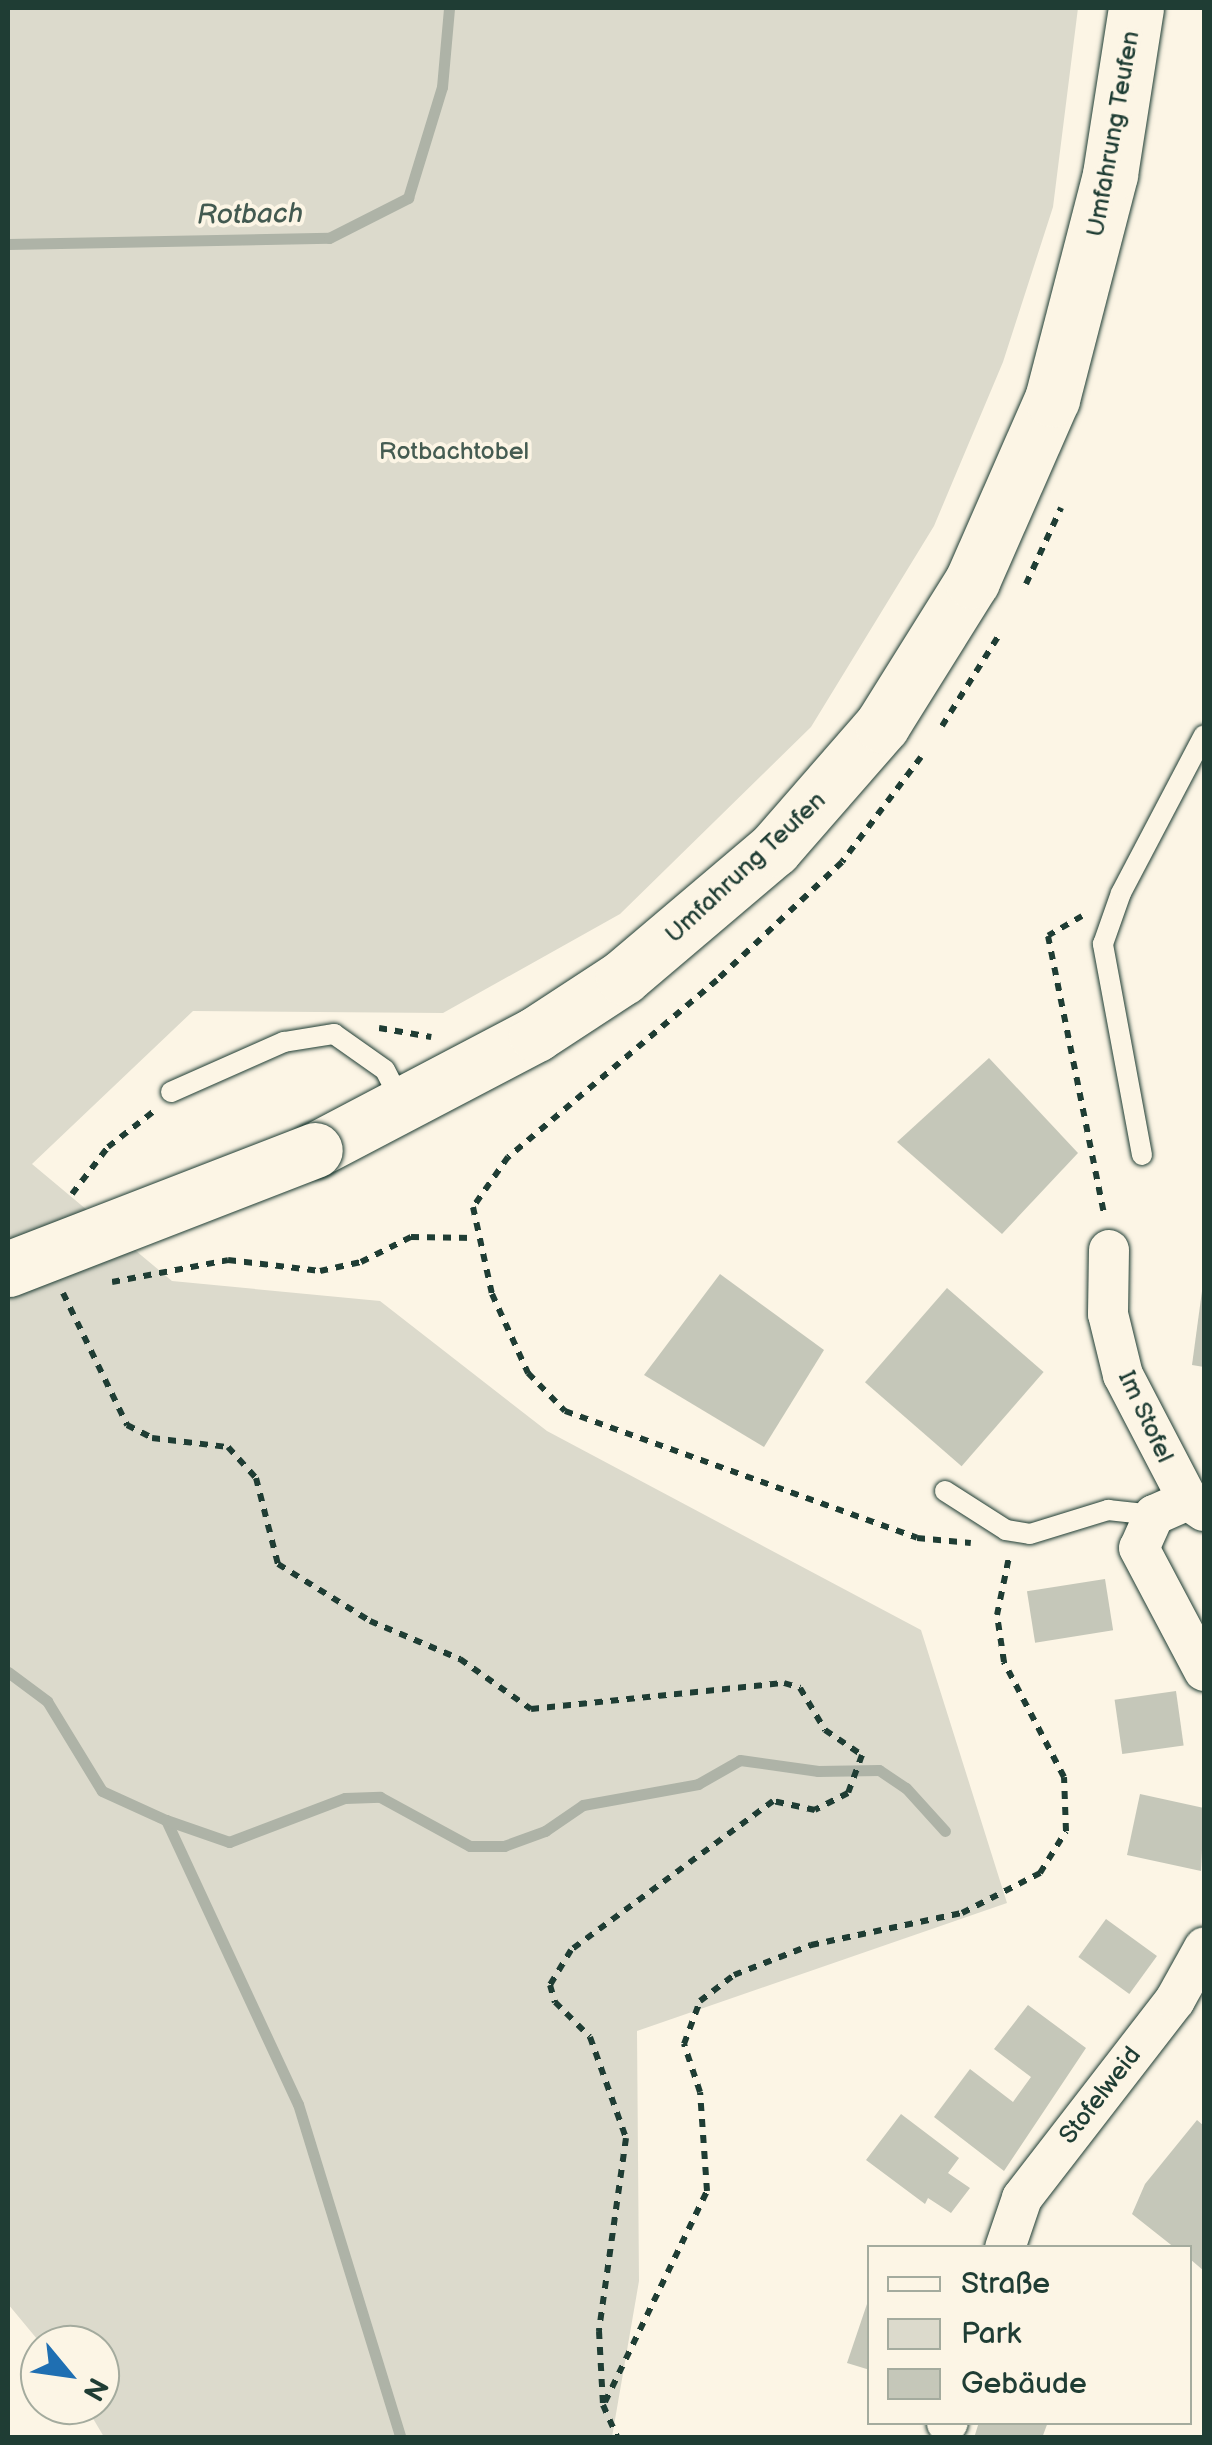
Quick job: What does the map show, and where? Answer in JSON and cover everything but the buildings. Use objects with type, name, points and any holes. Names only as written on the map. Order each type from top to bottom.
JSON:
[{"type":"main road","name":"Umfahrung Teufen","points":[[8,1269],[315,1150],[536,1034],[702,916],[830,789],[930,654],[1015,495],[1052,399],[1106,192],[1136,8]]},
{"type":"street","name":"Im Stofel","points":[[1109,1250],[1108,1314],[1123,1375],[1182,1509]]},
{"type":"street","points":[[1182,1509],[1139,1548],[1204,1671]]},
{"type":"street","name":"Stofelweid","points":[[1006,2245],[1022,2198],[1175,2000],[1204,1948]]},
{"type":"lane","points":[[1142,1155],[1103,944],[1121,892],[1204,736]]},
{"type":"lane","points":[[171,1092],[284,1042],[334,1034],[385,1070],[403,1106]]},
{"type":"lane","points":[[946,1490],[1006,1530],[1030,1534],[1108,1510],[1182,1509]]},
{"type":"path","points":[[1109,1250],[1048,936],[1121,892]]},
{"type":"path","points":[[334,1034],[363,1025],[430,1037],[448,1030]]},
{"type":"path","points":[[486,1185],[472,1207],[475,1238],[528,1374],[565,1411],[917,1538],[984,1544],[1006,1530]]},
{"type":"path","points":[[98,1283],[228,1260],[320,1271],[362,1262],[411,1237],[475,1238]]},
{"type":"path","points":[[79,1284],[60,1285],[70,1319],[127,1425],[152,1438],[228,1447],[256,1478],[278,1564],[370,1621],[460,1659],[531,1709],[784,1683],[800,1688],[825,1730],[862,1755],[848,1793],[815,1810],[773,1801],[571,1950],[550,1984],[555,2002],[590,2038],[626,2138],[599,2331],[603,2405],[618,2438]]},
{"type":"path","points":[[603,2405],[707,2192],[700,2092],[684,2044],[700,2001],[734,1975],[812,1945],[962,1913],[1040,1872],[1066,1830],[1064,1776],[1004,1662],[997,1615],[1008,1559],[1030,1534]]},
{"type":"green space","name":"Rotbachtobel","points":[[8,8],[1078,8],[1053,207],[1003,362],[934,526],[811,727],[620,914],[443,1013],[193,1011],[32,1164],[172,1281],[380,1301],[547,1431],[921,1630],[1007,1903],[637,2031],[639,2281],[612,2437],[104,2437],[97,2425],[120,2425],[120,2325],[25,2325],[8,2304]]},
{"type":"waterway","name":"Rotbach","points":[[8,244],[329,238],[408,198],[442,87],[449,8]]},
{"type":"waterway","points":[[8,1672],[47,1701],[102,1791],[166,1820],[298,2104],[401,2438]]},
{"type":"waterway","points":[[166,1820],[229,1842],[345,1798],[380,1797],[470,1846],[504,1846],[545,1831],[583,1805],[698,1784],[740,1760],[818,1771],[879,1770],[906,1788],[945,1831]]}]
